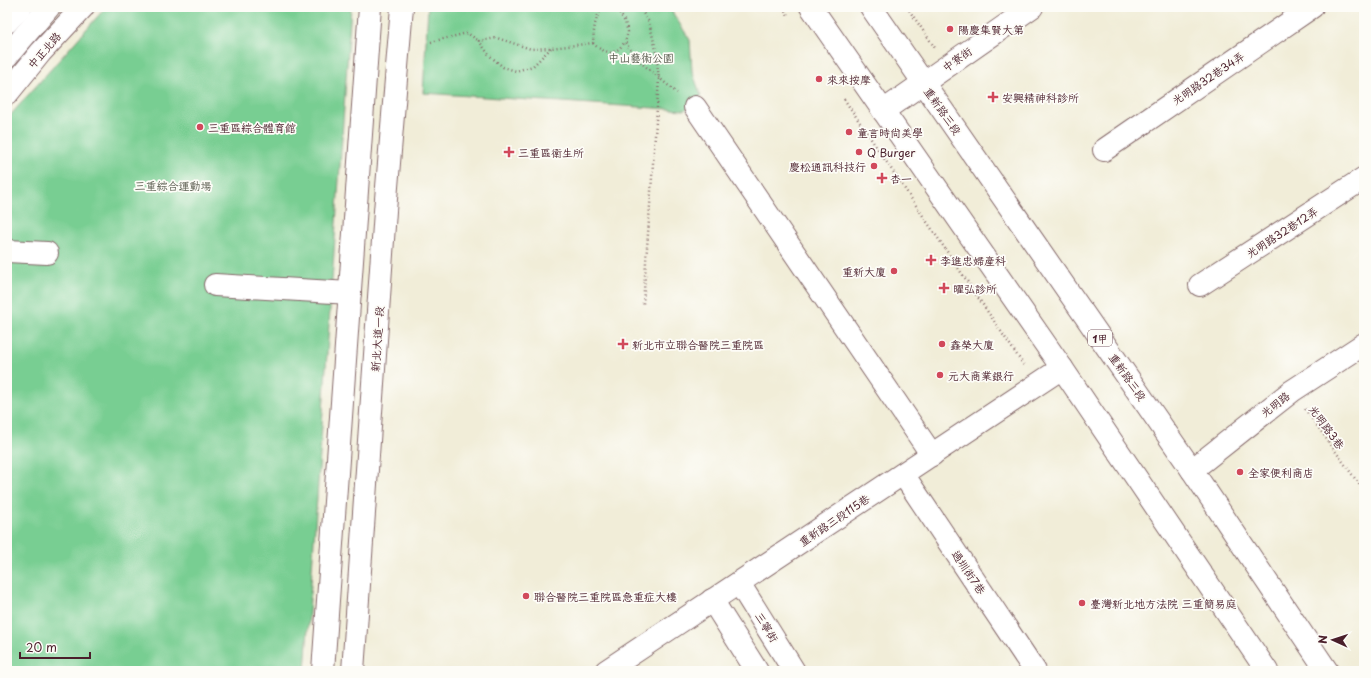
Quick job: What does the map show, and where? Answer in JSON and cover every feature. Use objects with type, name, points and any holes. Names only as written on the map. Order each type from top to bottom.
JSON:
[{"type":"street","points":[[7,22],[21,7]]},
{"type":"street","points":[[7,56],[49,7]]},
{"type":"street","name":"中正北路","points":[[7,94],[41,52],[83,7]]},
{"type":"street","points":[[323,671],[370,7]]},
{"type":"street","name":"新北大道一段","points":[[354,671],[385,211],[402,7]]},
{"type":"street","points":[[811,7],[1062,368],[1267,671]]},
{"type":"street","name":"重新路三段","points":[[871,7],[1192,470],[1327,671]]},
{"type":"street","name":"中寮街","points":[[883,111],[1032,7]]},
{"type":"street","name":"光明路32巷34弄","points":[[1104,150],[1312,7]]},
{"type":"street","points":[[695,107],[932,455]]},
{"type":"street","name":"光明路32巷12弄","points":[[1200,285],[1364,178]]},
{"type":"street","points":[[7,251],[46,253]]},
{"type":"street","points":[[215,285],[350,294]]},
{"type":"street","name":"光明路","points":[[1192,470],[1292,391],[1364,344]]},
{"type":"street","name":"重新路三段115巷","points":[[606,671],[1062,368]]},
{"type":"street","name":"過圳街7巷","points":[[903,474],[1035,671]]},
{"type":"street","name":"三寧街","points":[[739,583],[794,671]]},
{"type":"street","points":[[712,600],[757,671]]},
{"type":"path","points":[[593,43],[595,23],[599,12],[604,7]]},
{"type":"path","points":[[593,43],[604,52],[612,53],[619,49],[624,42],[628,32],[625,22],[618,10],[610,7]]},
{"type":"path","points":[[639,7],[649,22],[655,46],[660,79],[643,304]]},
{"type":"path","points":[[783,7],[792,20]]},
{"type":"path","points":[[907,7],[947,66]]},
{"type":"path","points":[[431,42],[467,33],[479,41],[490,55],[503,67],[516,71],[533,66],[551,48]]},
{"type":"path","points":[[479,41],[497,38],[531,49],[593,43]]},
{"type":"path","points":[[624,42],[638,60],[695,107]]},
{"type":"path","points":[[841,93],[1037,385]]},
{"type":"path","name":"光明路3巷","points":[[1292,391],[1364,491]]},
{"type":"green space","name":"三重綜合運動場","points":[[106,7],[351,7],[305,671],[7,671],[7,119]]},
{"type":"green space","name":"中山藝術公園","points":[[428,7],[669,7],[690,40],[692,71],[701,96],[685,110],[423,93]]},
{"type":"place","name":"陽慶集賢大第","points":[[950,29]]},
{"type":"place","name":"來來按摩","points":[[819,79]]},
{"type":"place","name":"安興精神科診所","points":[[993,97]]},
{"type":"place","name":"三重區綜合體育館","points":[[200,127]]},
{"type":"place","name":"童言時尚美學","points":[[849,132]]},
{"type":"place","name":"三重區衛生所","points":[[509,152]]},
{"type":"place","name":"Q Burger","points":[[859,152]]},
{"type":"place","name":"慶松通訊科技行","points":[[874,166]]},
{"type":"place","name":"杏一","points":[[882,178]]},
{"type":"place","name":"李進忠婦產科","points":[[931,260]]},
{"type":"place","name":"重新大廈","points":[[894,271]]},
{"type":"place","name":"曜弘診所","points":[[944,288]]},
{"type":"place","name":"新北市立聯合醫院三重院區","points":[[623,344]]},
{"type":"place","name":"鑫榮大廈","points":[[942,344]]},
{"type":"place","name":"元大商業銀行","points":[[940,375]]},
{"type":"place","name":"全家便利商店","points":[[1240,472]]},
{"type":"place","name":"聯合醫院三重院區急重症大樓","points":[[526,596]]},
{"type":"place","name":"臺灣新北地方法院 三重簡易庭","points":[[1082,603]]}]
